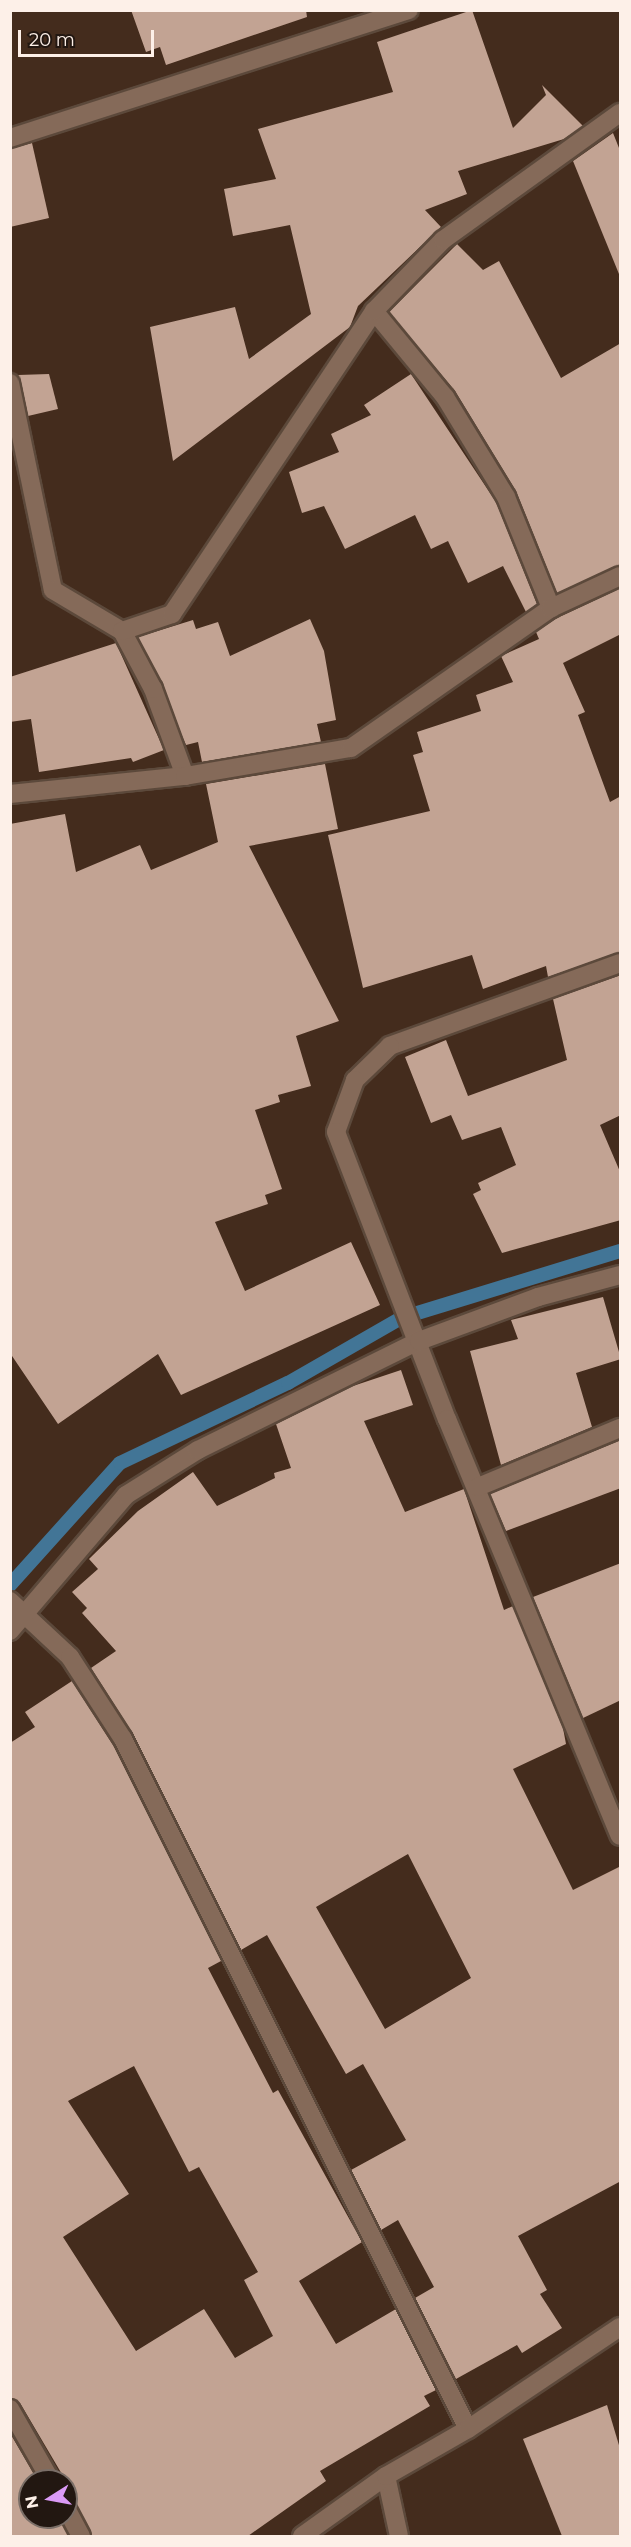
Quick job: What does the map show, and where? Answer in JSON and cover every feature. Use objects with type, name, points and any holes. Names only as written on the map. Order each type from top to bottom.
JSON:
[{"type":"street","points":[[10,138],[409,10]]},
{"type":"street","points":[[122,631],[172,614],[374,311],[443,240],[621,113]]},
{"type":"street","points":[[374,311],[445,397],[506,496],[550,608]]},
{"type":"street","points":[[10,383],[17,440],[53,590],[122,631],[153,688],[185,776]]},
{"type":"street","points":[[10,794],[185,776],[351,748],[550,608],[621,576]]},
{"type":"street","points":[[621,963],[390,1046],[355,1080],[336,1132],[621,1836]]},
{"type":"street","points":[[10,1631],[17,1607],[126,1495],[198,1449],[419,1341],[538,1297],[621,1275]]},
{"type":"street","points":[[478,1486],[621,1428]]},
{"type":"street","points":[[17,1607],[70,1657],[123,1739],[468,2429]]},
{"type":"street","points":[[302,2536],[386,2476],[468,2429],[621,2327]]},
{"type":"street","points":[[10,2409],[44,2469]]},
{"type":"street","points":[[386,2476],[399,2536]]},
{"type":"building","points":[[131,10],[306,10],[307,17],[166,65],[160,47],[146,52]]},
{"type":"building","points":[[472,10],[513,128],[546,95],[542,85],[583,126],[564,139],[458,171],[467,194],[425,210],[441,227],[358,306],[350,327],[173,461],[150,327],[235,307],[249,359],[311,314],[290,225],[233,236],[224,189],[276,179],[258,129],[393,92],[377,42]]},
{"type":"building","points":[[613,133],[621,153],[619,274],[573,161]]},
{"type":"building","points":[[32,143],[49,218],[10,227],[10,149]]},
{"type":"building","points":[[457,244],[483,270],[499,261],[561,378],[621,343],[621,565],[557,593],[516,491],[455,391],[389,312]]},
{"type":"building","points":[[49,374],[58,409],[28,416],[18,375]]},
{"type":"building","points":[[411,374],[496,502],[537,604],[526,612],[503,566],[468,583],[448,541],[431,549],[415,515],[345,549],[324,506],[302,513],[289,472],[339,452],[331,434],[371,415],[364,405]]},
{"type":"building","points":[[621,588],[621,634],[563,663],[585,712],[578,715],[610,802],[621,796],[621,952],[548,977],[546,966],[483,989],[472,955],[363,988],[328,835],[430,811],[413,755],[423,752],[417,732],[481,711],[476,695],[513,682],[501,656],[539,639],[536,632],[557,618]]},
{"type":"building","points":[[310,619],[324,651],[336,720],[317,724],[321,742],[202,762],[198,742],[186,745],[138,637],[193,620],[196,629],[218,622],[230,656]]},
{"type":"building","points":[[116,643],[164,750],[133,762],[131,758],[39,772],[31,719],[10,722],[10,677]]},
{"type":"building","points":[[325,764],[338,829],[249,846],[339,1021],[296,1036],[311,1086],[278,1095],[280,1102],[255,1110],[282,1189],[265,1195],[268,1204],[215,1222],[245,1291],[351,1242],[380,1305],[181,1395],[158,1354],[58,1424],[10,1353],[10,824],[65,814],[76,872],[140,845],[151,870],[218,842],[206,784]]},
{"type":"building","points":[[621,975],[621,1115],[600,1125],[621,1174],[621,1220],[502,1253],[473,1194],[481,1190],[478,1183],[516,1165],[501,1127],[462,1140],[451,1115],[431,1123],[405,1057],[446,1040],[468,1096],[567,1060],[553,999]]},
{"type":"building","points":[[603,1297],[621,1359],[576,1373],[592,1427],[501,1465],[470,1351],[518,1339],[511,1320]]},
{"type":"building","points":[[401,1370],[413,1405],[364,1421],[405,1512],[464,1489],[504,1610],[513,1606],[563,1728],[566,1744],[513,1769],[573,1890],[621,1866],[621,2181],[518,2236],[547,2290],[540,2294],[562,2328],[522,2353],[517,2345],[456,2379],[415,2298],[434,2287],[398,2220],[381,2230],[351,2170],[406,2140],[363,2064],[346,2074],[267,1935],[241,1950],[133,1734],[91,1668],[116,1651],[82,1613],[87,1608],[72,1592],[98,1569],[89,1559],[138,1511],[193,1472],[217,1506],[275,1478],[274,1473],[291,1468],[276,1424],[353,1386]],"holes":[[[408,1854],[471,1978],[385,2029],[316,1907]]]},
{"type":"building","points":[[621,1440],[621,1488],[506,1531],[490,1494]]},
{"type":"building","points":[[621,1563],[621,1700],[583,1718],[533,1597]]},
{"type":"building","points":[[72,1681],[113,1745],[221,1961],[208,1968],[273,2093],[278,2090],[362,2242],[299,2281],[336,2344],[396,2309],[436,2390],[424,2396],[430,2406],[320,2471],[326,2481],[248,2536],[92,2536],[78,2507],[78,2469],[59,2469],[20,2403],[10,2398],[10,1743],[35,1727],[25,1712]],"holes":[[[134,2066],[189,2172],[199,2167],[258,2272],[244,2280],[273,2336],[235,2358],[204,2309],[136,2351],[63,2237],[129,2194],[68,2101]]]},
{"type":"building","points":[[607,2405],[621,2452],[621,2536],[562,2536],[523,2439]]},
{"type":"building","points":[[10,2433],[31,2469],[18,2469],[18,2529],[65,2529],[69,2536],[10,2536]]},
{"type":"waterway","points":[[10,1585],[120,1463],[288,1383],[401,1318],[620,1251]]}]
